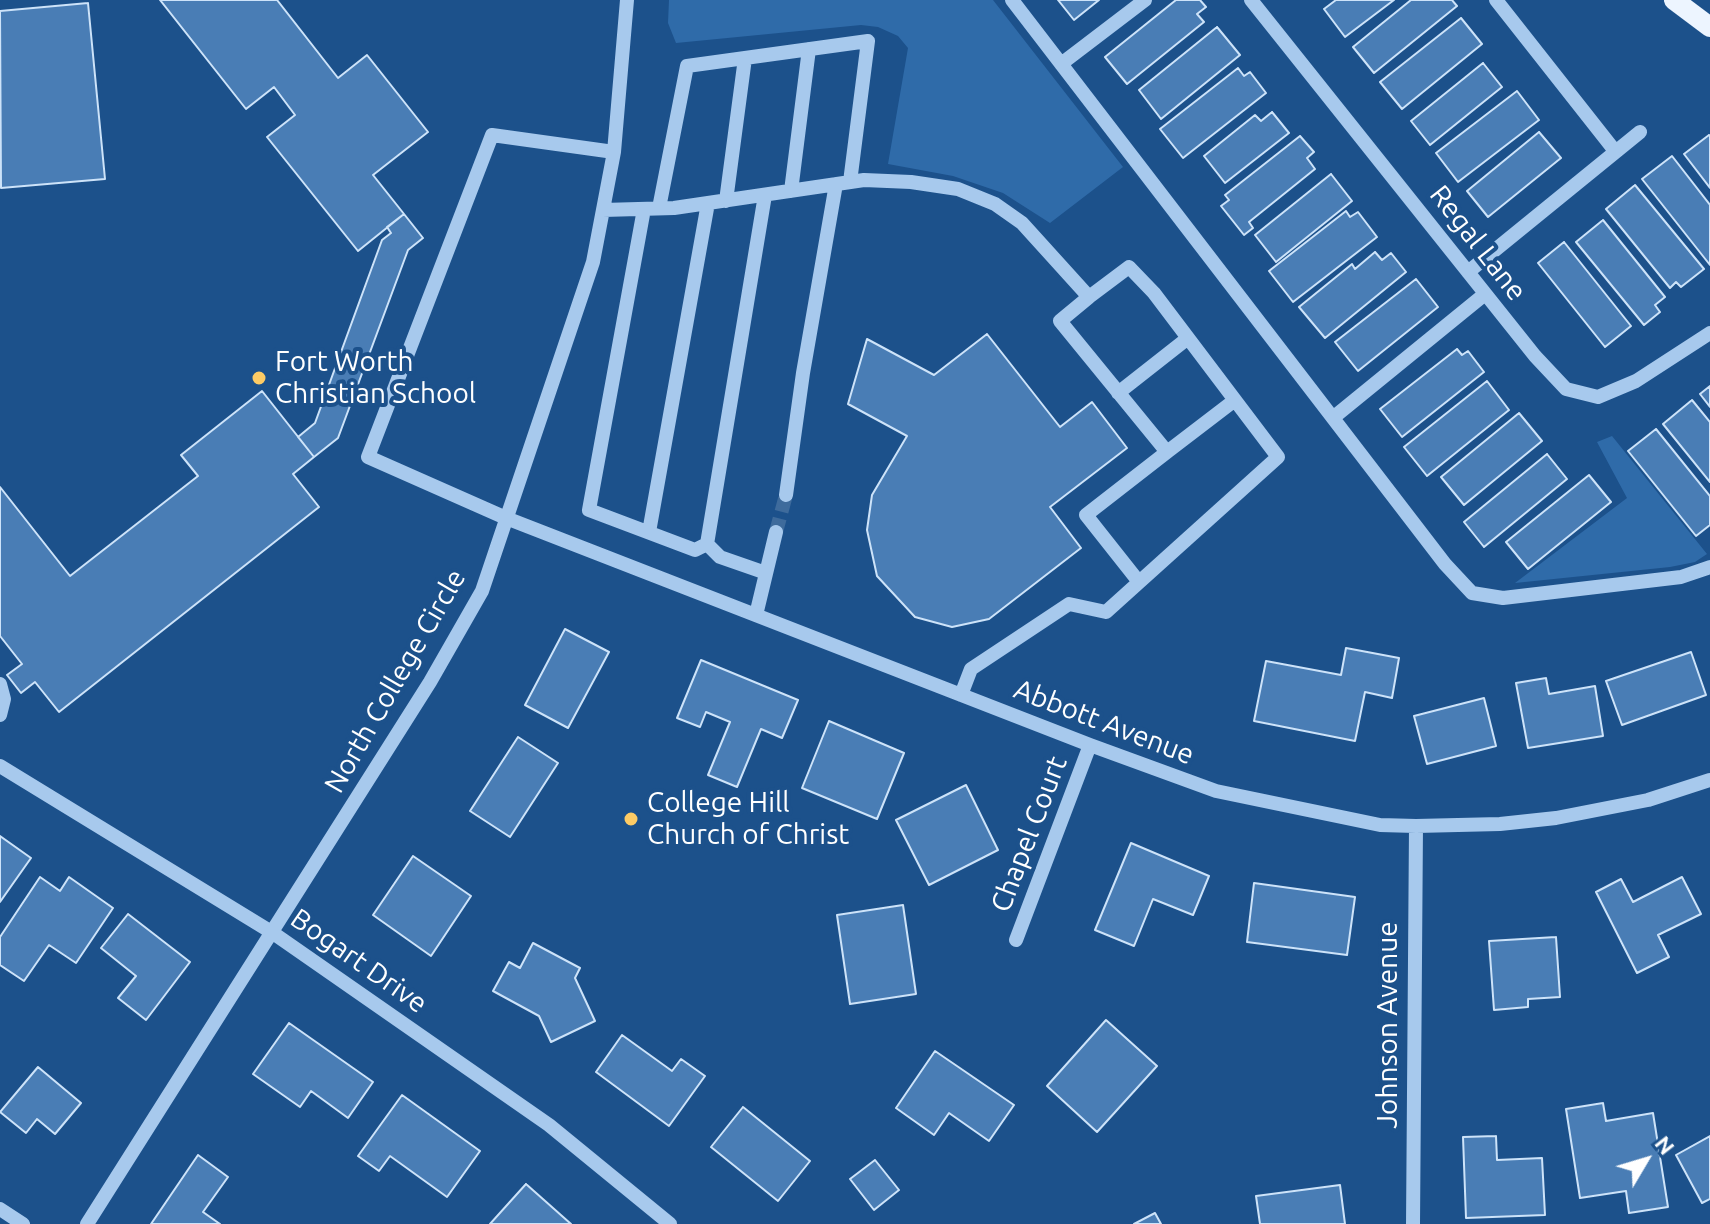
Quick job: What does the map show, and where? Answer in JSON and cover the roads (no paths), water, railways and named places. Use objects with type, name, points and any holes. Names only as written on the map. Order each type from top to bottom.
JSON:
[{"type":"main road","points":[[1674,0],[1710,27]]},
{"type":"street","name":"North College Circle","points":[[87,1224],[438,669],[482,591],[593,262],[614,152],[627,0]]},
{"type":"street","points":[[1012,0],[1445,564],[1472,593],[1503,598],[1681,577],[1710,567]]},
{"type":"street","points":[[1061,64],[1145,0]]},
{"type":"street","name":"Regal Lane","points":[[1251,0],[1535,356],[1566,389],[1598,397],[1636,381],[1710,333]]},
{"type":"street","points":[[1496,0],[1615,151]]},
{"type":"street","points":[[707,544],[695,550],[589,510],[652,209],[687,66],[868,41],[843,183],[803,373],[786,495]]},
{"type":"street","points":[[791,191],[809,49]]},
{"type":"street","points":[[726,201],[745,58]]},
{"type":"street","points":[[1468,272],[1640,132]]},
{"type":"street","name":"Abbott Avenue","points":[[614,152],[492,135],[368,457],[506,518],[1216,791],[1380,825],[1416,826],[1500,824],[1556,818],[1648,800],[1710,780]]},
{"type":"street","points":[[603,210],[652,209],[726,201],[864,180],[958,189],[995,204],[1022,223],[1089,297]]},
{"type":"street","points":[[707,544],[765,195]]},
{"type":"street","points":[[649,532],[708,203]]},
{"type":"street","points":[[961,695],[971,669],[1069,604],[1106,612],[1278,457],[1154,293],[1129,267],[1060,321],[1167,452]]},
{"type":"street","points":[[1334,417],[1485,294]]},
{"type":"street","points":[[1118,393],[1188,338]]},
{"type":"street","points":[[1139,582],[1086,515],[1235,400]]},
{"type":"street","points":[[756,615],[776,532]]},
{"type":"street","points":[[707,544],[720,557],[766,573]]},
{"type":"street","points":[[0,684],[4,699],[0,715]]},
{"type":"street","name":"Chapel Court","points":[[1016,940],[1090,745]]},
{"type":"street","name":"Bogart Drive","points":[[0,766],[273,933],[549,1125],[670,1224]]},
{"type":"street","name":"Johnson Avenue","points":[[1413,1224],[1416,826]]},
{"type":"street","points":[[0,1209],[23,1224]]},
{"type":"tunnel","points":[[776,532],[786,495]]},
{"type":"place","name":"Fort Worth Christian School","points":[[259,378]]},
{"type":"place","name":"College Hill Church of Christ","points":[[631,819]]}]
